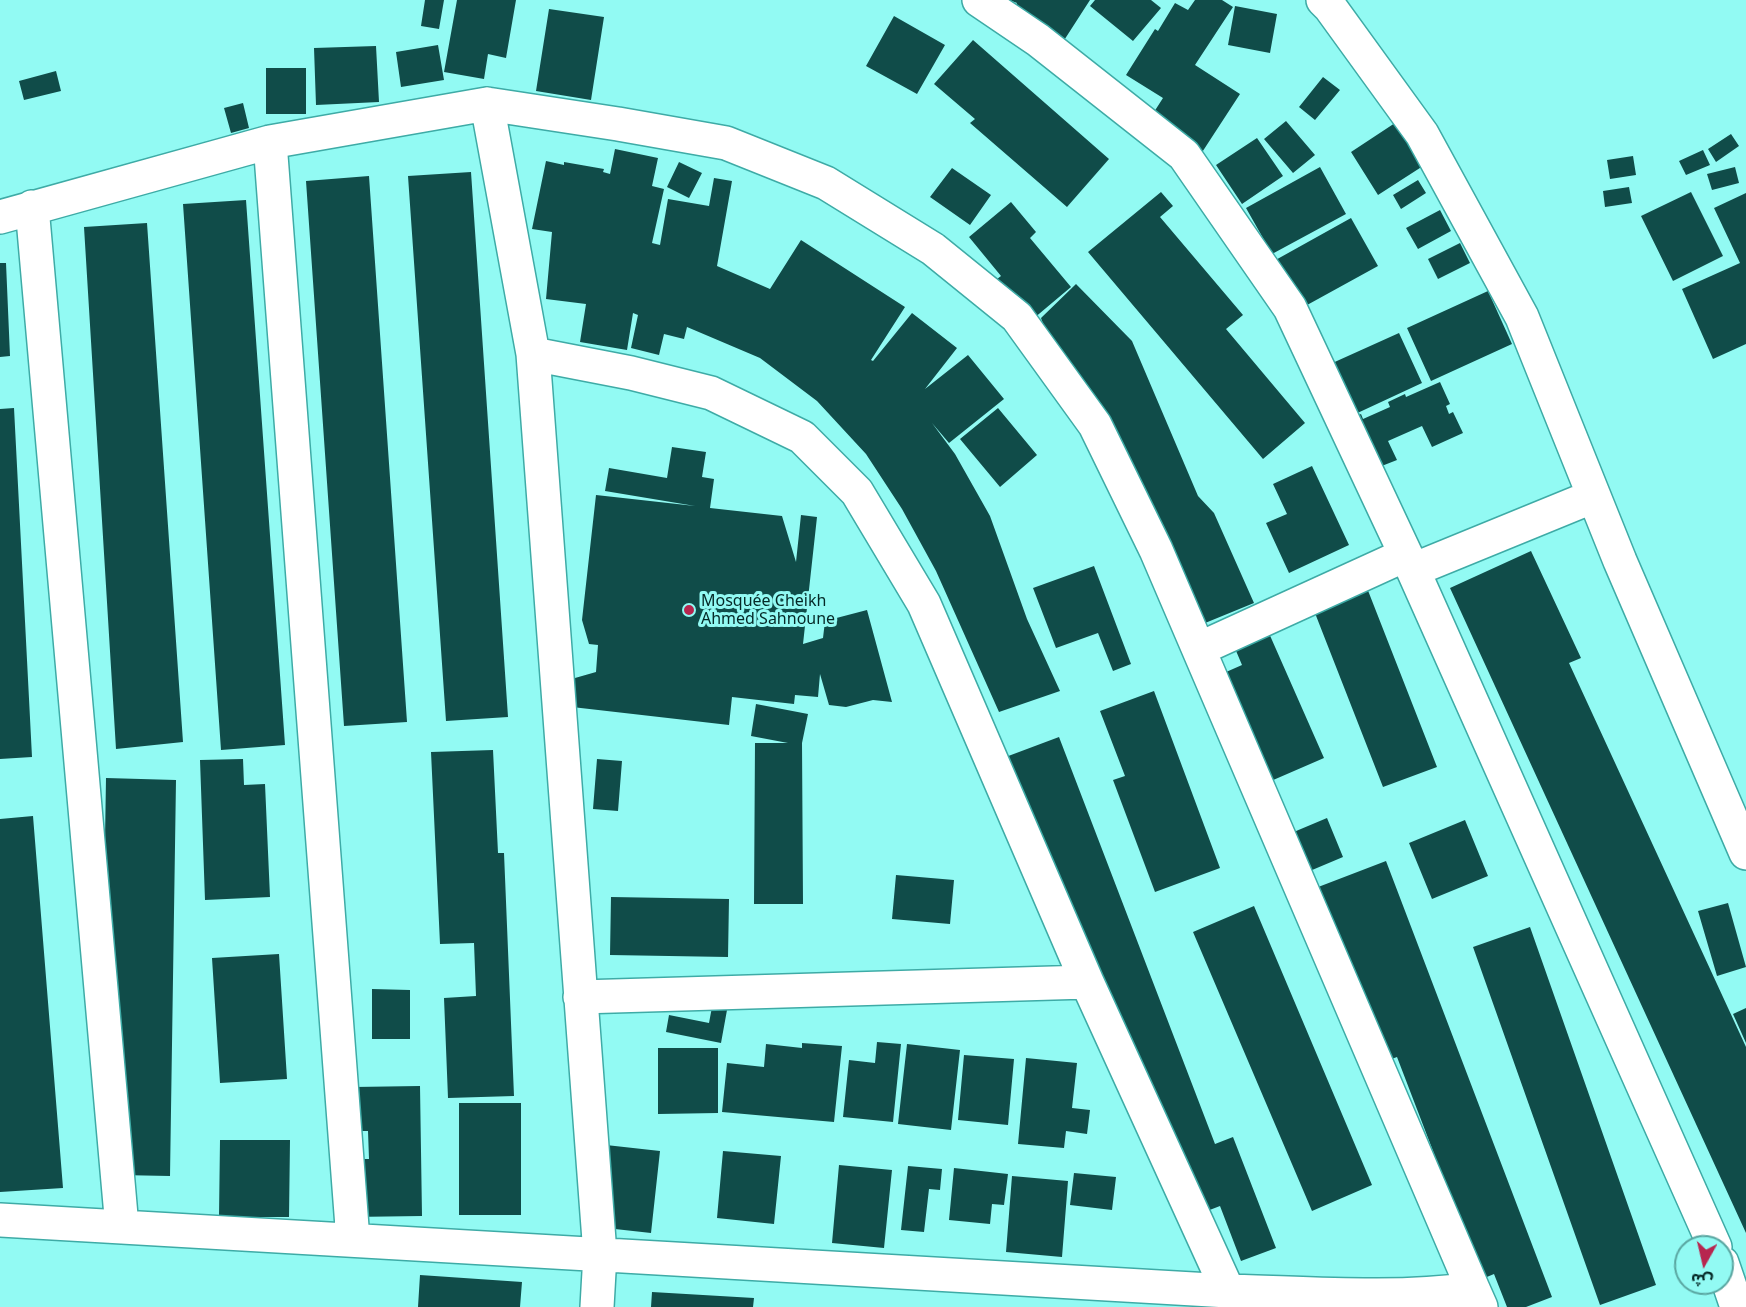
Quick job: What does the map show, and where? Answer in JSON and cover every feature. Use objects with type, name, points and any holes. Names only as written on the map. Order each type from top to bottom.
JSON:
[{"type":"street","points":[[979,0],[1038,40],[1184,155],[1290,309],[1409,563],[1710,1235]]},
{"type":"street","points":[[1334,2],[1422,134],[1522,317],[1594,496],[1746,853]]},
{"type":"street","points":[[487,104],[533,354],[600,1254],[597,1307]]},
{"type":"street","points":[[0,217],[270,142],[487,104],[618,124],[726,144],[826,183],[933,249],[1017,317],[1095,425],[1156,550],[1477,1298],[1432,1294],[1228,1291],[0,1220]]},
{"type":"street","points":[[270,142],[353,1240]]},
{"type":"street","points":[[32,207],[122,1227]]},
{"type":"street","points":[[533,354],[631,373],[711,393],[802,437],[857,492],[924,604],[1087,982],[1228,1291]]},
{"type":"street","points":[[1199,649],[1409,563],[1594,496]]},
{"type":"street","points":[[580,997],[1087,982]]},
{"type":"building","points":[[425,0],[444,0],[439,29],[421,26]]},
{"type":"building","points":[[457,0],[516,0],[506,58],[488,54],[484,79],[444,72]]},
{"type":"building","points":[[1009,0],[1090,0],[1061,45],[1011,13],[1017,3]]},
{"type":"building","points":[[1095,0],[1151,0],[1161,8],[1133,41],[1090,6]]},
{"type":"building","points":[[1195,0],[1222,0],[1233,7],[1195,65],[1240,94],[1197,160],[1145,126],[1163,98],[1126,75],[1155,29],[1158,31],[1175,3],[1188,10]]},
{"type":"building","points":[[1235,6],[1277,14],[1270,53],[1228,45]]},
{"type":"building","points":[[549,9],[604,17],[591,100],[536,91]]},
{"type":"building","points":[[894,16],[945,45],[917,94],[866,66]]},
{"type":"building","points":[[973,40],[1109,159],[1067,207],[970,123],[975,119],[934,84]]},
{"type":"building","points":[[438,45],[444,80],[401,87],[396,52]]},
{"type":"building","points":[[376,46],[379,102],[316,105],[314,48]]},
{"type":"building","points":[[266,68],[306,68],[306,114],[266,114]]},
{"type":"building","points":[[56,71],[61,91],[24,100],[19,81]]},
{"type":"building","points":[[1323,77],[1340,90],[1315,120],[1299,107]]},
{"type":"building","points":[[243,103],[249,128],[231,133],[224,108]]},
{"type":"building","points":[[1286,121],[1315,155],[1293,173],[1264,139]]},
{"type":"building","points":[[1395,123],[1423,166],[1378,195],[1351,152]]},
{"type":"building","points":[[1731,134],[1739,146],[1716,162],[1708,149]]},
{"type":"building","points":[[1257,138],[1283,176],[1242,204],[1216,165]]},
{"type":"building","points":[[615,149],[658,158],[652,186],[664,189],[652,243],[660,245],[668,199],[709,206],[714,178],[732,181],[717,266],[770,289],[801,240],[905,307],[871,360],[873,361],[912,313],[957,348],[925,389],[968,355],[1004,399],[949,443],[932,423],[955,454],[990,516],[1027,619],[1060,691],[999,712],[936,571],[902,509],[866,454],[817,401],[760,358],[687,327],[684,339],[664,334],[659,355],[631,348],[638,315],[633,313],[627,350],[580,342],[586,304],[546,299],[552,232],[532,229],[546,161],[604,169],[603,172],[610,174]]},
{"type":"building","points":[[1703,150],[1710,165],[1686,175],[1679,161]]},
{"type":"building","points":[[1633,156],[1636,175],[1610,179],[1607,160]]},
{"type":"building","points":[[679,162],[702,173],[689,198],[667,187]]},
{"type":"building","points":[[1320,167],[1346,214],[1272,254],[1246,208]]},
{"type":"building","points":[[1735,167],[1739,183],[1712,190],[1707,174]]},
{"type":"building","points":[[952,168],[991,195],[970,225],[930,197]]},
{"type":"building","points":[[471,172],[508,717],[446,721],[408,176]]},
{"type":"building","points":[[369,176],[407,722],[344,726],[306,181]]},
{"type":"building","points":[[1418,180],[1426,193],[1401,209],[1393,195]]},
{"type":"building","points":[[1629,187],[1632,203],[1605,207],[1603,191]]},
{"type":"building","points":[[1161,192],[1173,206],[1160,217],[1243,315],[1226,329],[1305,423],[1263,459],[1088,252]]},
{"type":"building","points":[[1691,192],[1723,256],[1673,281],[1641,216]]},
{"type":"building","points":[[1746,193],[1746,344],[1713,359],[1682,289],[1740,263],[1714,208]]},
{"type":"building","points":[[246,200],[285,745],[221,750],[183,204]]},
{"type":"building","points":[[1011,202],[1036,232],[1030,238],[1071,287],[1027,324],[992,283],[1001,276],[969,237]]},
{"type":"building","points":[[1440,210],[1451,231],[1418,249],[1406,228]]},
{"type":"building","points":[[1351,218],[1378,266],[1298,310],[1272,262]]},
{"type":"building","points":[[147,223],[183,742],[116,749],[84,227]]},
{"type":"building","points":[[1460,243],[1470,263],[1438,279],[1428,259]]},
{"type":"building","points":[[0,263],[6,263],[10,356],[0,357]]},
{"type":"building","points":[[1076,284],[1132,341],[1198,496],[1214,513],[1254,603],[1188,630],[1141,526],[1156,512],[1129,484],[1088,386],[1065,362],[1047,335],[1041,318]]},
{"type":"building","points":[[1488,291],[1512,344],[1431,381],[1407,328]]},
{"type":"building","points":[[1399,333],[1422,383],[1351,416],[1328,365]]},
{"type":"building","points":[[1440,382],[1450,404],[1446,406],[1449,414],[1453,412],[1463,433],[1432,447],[1422,426],[1388,441],[1397,460],[1374,469],[1351,419],[1361,414],[1363,419],[1390,407],[1388,402]]},
{"type":"building","points":[[14,408],[32,757],[0,759],[0,409]]},
{"type":"building","points":[[998,408],[1037,455],[1000,487],[960,439]]},
{"type":"building","points":[[672,447],[706,452],[702,477],[714,479],[710,508],[782,516],[796,562],[801,515],[817,517],[803,644],[823,638],[825,621],[867,610],[892,702],[873,700],[846,707],[829,705],[820,674],[818,697],[795,695],[794,704],[732,697],[729,725],[572,707],[575,678],[596,672],[598,645],[589,644],[582,620],[596,495],[695,506],[605,491],[609,468],[667,478]]},
{"type":"building","points":[[1312,466],[1349,545],[1289,573],[1266,523],[1287,514],[1273,484]]},
{"type":"building","points":[[1531,551],[1581,658],[1569,663],[1746,1047],[1746,1233],[1450,588]]},
{"type":"building","points":[[1094,566],[1131,664],[1113,671],[1098,633],[1056,648],[1033,588]]},
{"type":"building","points":[[1367,588],[1437,767],[1383,787],[1313,608]]},
{"type":"building","points":[[1268,631],[1324,758],[1264,784],[1217,676],[1242,665],[1234,646]]},
{"type":"building","points":[[1154,691],[1220,868],[1155,892],[1113,780],[1125,776],[1100,711]]},
{"type":"building","points":[[756,704],[808,714],[802,743],[803,904],[754,904],[755,743],[788,743],[751,736]]},
{"type":"building","points":[[1059,737],[1215,1144],[1233,1137],[1276,1248],[1241,1261],[1220,1206],[1181,1221],[1003,758]]},
{"type":"building","points":[[493,750],[498,853],[504,853],[514,1096],[448,1098],[444,998],[476,996],[474,943],[440,944],[431,752]]},
{"type":"building","points":[[243,759],[244,785],[265,784],[270,897],[205,900],[200,760]]},
{"type":"building","points":[[597,759],[622,761],[618,811],[593,809]]},
{"type":"building","points":[[106,778],[176,780],[170,1176],[119,1175],[102,1028]]},
{"type":"building","points":[[33,816],[63,1188],[0,1192],[0,819]]},
{"type":"building","points":[[1327,818],[1343,857],[1305,873],[1289,834]]},
{"type":"building","points":[[1465,820],[1488,876],[1432,899],[1409,843]]},
{"type":"building","points":[[1386,861],[1552,1297],[1526,1307],[1507,1307],[1494,1274],[1482,1279],[1397,1057],[1386,1061],[1313,889]]},
{"type":"building","points":[[896,875],[954,880],[950,924],[892,919]]},
{"type":"building","points":[[611,897],[729,899],[728,957],[610,955]]},
{"type":"building","points":[[1728,903],[1746,967],[1717,976],[1698,911]]},
{"type":"building","points":[[1254,906],[1372,1185],[1312,1211],[1193,932]]},
{"type":"building","points":[[1530,927],[1656,1285],[1600,1305],[1473,947]]},
{"type":"building","points":[[279,954],[287,1079],[220,1083],[212,958]]},
{"type":"building","points":[[372,989],[410,990],[410,1039],[372,1039]]},
{"type":"building","points":[[712,1007],[727,1010],[721,1043],[666,1032],[669,1015],[709,1023]]},
{"type":"building","points":[[1746,1008],[1746,1043],[1733,1014]]},
{"type":"building","points":[[877,1042],[901,1044],[893,1122],[843,1117],[849,1060],[875,1063]]},
{"type":"building","points":[[802,1043],[842,1046],[834,1122],[722,1112],[727,1063],[764,1067],[766,1044],[802,1048]]},
{"type":"building","points":[[907,1044],[960,1050],[951,1130],[898,1124]]},
{"type":"building","points":[[658,1048],[718,1048],[718,1113],[658,1114]]},
{"type":"building","points":[[964,1055],[1014,1059],[1008,1125],[958,1120]]},
{"type":"building","points":[[1026,1058],[1077,1063],[1072,1108],[1090,1110],[1087,1134],[1066,1131],[1064,1148],[1018,1144]]},
{"type":"building","points":[[420,1086],[422,1216],[351,1217],[351,1159],[369,1159],[368,1131],[355,1131],[354,1087]]},
{"type":"building","points":[[459,1103],[521,1103],[521,1215],[459,1215]]},
{"type":"building","points":[[220,1140],[290,1140],[289,1217],[219,1217]]},
{"type":"building","points":[[597,1144],[660,1151],[651,1233],[588,1226]]},
{"type":"building","points":[[723,1151],[781,1156],[774,1224],[717,1218]]},
{"type":"building","points":[[839,1165],[892,1170],[884,1248],[832,1243]]},
{"type":"building","points":[[908,1166],[942,1169],[940,1190],[929,1189],[924,1232],[901,1230]]},
{"type":"building","points":[[954,1168],[1008,1174],[1004,1205],[992,1204],[990,1224],[949,1220]]},
{"type":"building","points":[[1074,1173],[1116,1177],[1112,1210],[1070,1205]]},
{"type":"building","points":[[1012,1176],[1068,1181],[1062,1257],[1006,1252]]},
{"type":"building","points":[[420,1275],[522,1282],[520,1307],[418,1307]]},
{"type":"building","points":[[652,1292],[754,1298],[753,1307],[651,1307]]},
{"type":"place","name":"Mosquée Cheikh Ahmed Sahnoune","points":[[689,610]]}]
